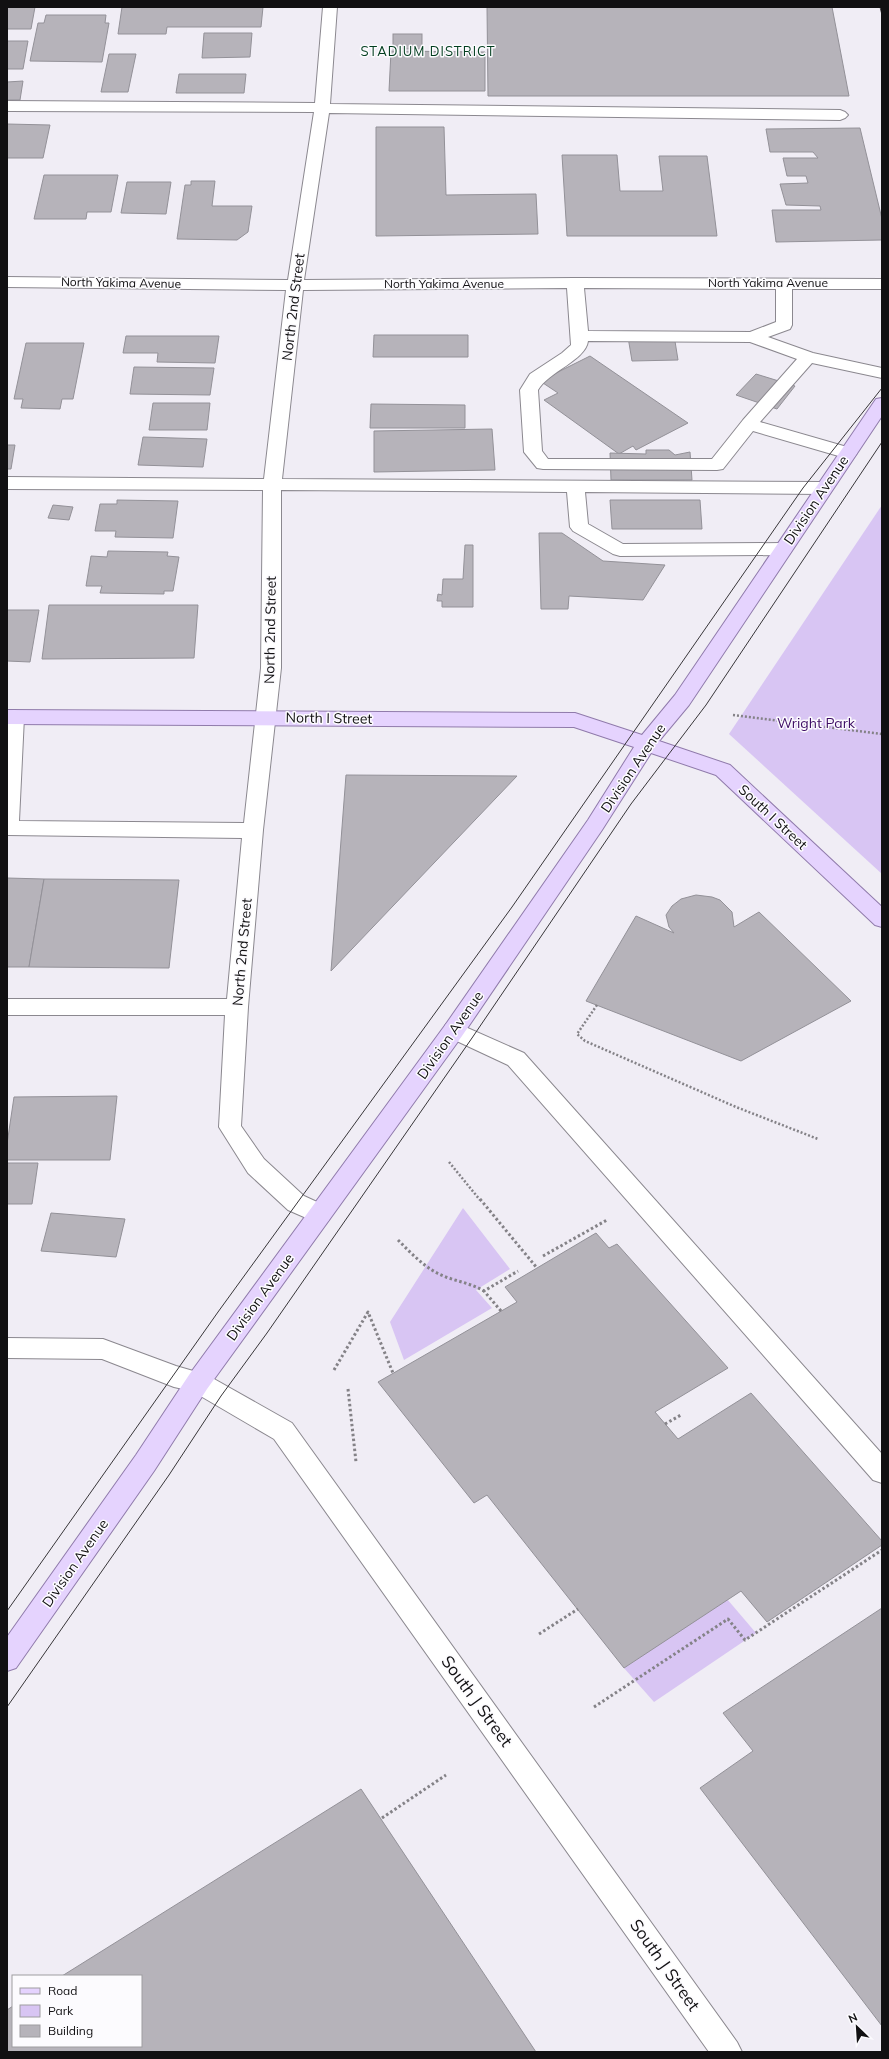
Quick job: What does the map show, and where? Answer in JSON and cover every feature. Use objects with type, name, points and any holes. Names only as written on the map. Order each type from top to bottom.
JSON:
[{"type":"main road","name":"Division Avenue","points":[[7,1659],[145,1462],[198,1382],[454,1030],[595,825],[646,744],[682,700],[882,403]]},
{"type":"main road","name":"North I Street","points":[[10,717],[267,717],[574,720],[646,744]]},
{"type":"main road","name":"South I Street","points":[[646,744],[723,770],[882,919]]},
{"type":"street","name":"North 2nd Street","points":[[320,1214],[296,1203],[256,1166],[230,1127],[231,1087],[237,1007],[253,830],[267,717],[271,668],[272,485],[295,285],[322,108],[330,7]]},
{"type":"street","points":[[7,106],[322,108],[840,115]]},
{"type":"street","name":"North Yakima Avenue","points":[[7,282],[295,285],[575,283],[882,284]]},
{"type":"street","points":[[575,283],[580,336],[579,346],[568,357],[536,378],[529,390],[533,452],[543,464],[717,464],[749,424],[808,357]]},
{"type":"street","points":[[752,337],[784,325],[784,283]]},
{"type":"street","points":[[580,336],[752,337],[808,357],[882,373]]},
{"type":"street","points":[[749,424],[848,453]]},
{"type":"street","points":[[7,483],[824,488]]},
{"type":"street","points":[[576,487],[579,526],[620,550],[783,549]]},
{"type":"street","points":[[10,717],[8,828],[201,831],[253,830]]},
{"type":"street","points":[[7,1007],[237,1007]]},
{"type":"street","points":[[454,1030],[516,1059],[643,1200],[882,1472]]},
{"type":"street","name":"South J Street","points":[[7,1348],[103,1349],[174,1376],[198,1382],[283,1431],[727,2052]]},
{"type":"path","points":[[733,715],[882,734]]},
{"type":"path","points":[[597,1005],[577,1034],[585,1041],[736,1108],[818,1139]]},
{"type":"path","points":[[449,1162],[537,1268]]},
{"type":"path","points":[[543,1256],[643,1200]]},
{"type":"path","points":[[398,1240],[425,1266],[443,1276],[474,1284],[484,1291],[501,1311]]},
{"type":"path","points":[[484,1291],[518,1270]]},
{"type":"path","points":[[334,1370],[368,1312],[393,1373]]},
{"type":"path","points":[[665,1424],[681,1415]]},
{"type":"path","points":[[594,1707],[728,1619],[745,1640],[882,1550]]},
{"type":"path","points":[[539,1634],[578,1609]]},
{"type":"path","points":[[382,1818],[446,1775]]},
{"type":"green space","name":"Wright Park","points":[[882,505],[882,874],[729,734]]},
{"type":"green space","points":[[463,1208],[510,1269],[476,1290],[492,1308],[404,1360],[390,1322]]},
{"type":"green space","points":[[727,1599],[756,1633],[654,1702],[624,1668]]},
{"type":"building","points":[[7,7],[35,7],[31,29],[7,29]]},
{"type":"building","points":[[122,7],[263,7],[261,27],[167,27],[166,34],[118,34]]},
{"type":"building","points":[[487,7],[832,7],[849,96],[488,96]]},
{"type":"building","points":[[46,15],[106,15],[105,23],[109,23],[102,62],[30,61],[38,23],[44,23]]},
{"type":"building","points":[[204,33],[252,33],[250,57],[202,58]]},
{"type":"building","points":[[393,34],[422,34],[422,49],[393,49]]},
{"type":"building","points":[[7,41],[28,41],[23,69],[7,69]]},
{"type":"building","points":[[391,51],[485,52],[485,91],[389,91]]},
{"type":"building","points":[[109,54],[136,54],[128,92],[101,92]]},
{"type":"building","points":[[179,74],[246,74],[244,93],[176,93]]},
{"type":"building","points":[[23,81],[20,100],[7,100],[7,82]]},
{"type":"building","points":[[7,124],[50,125],[43,158],[7,158]]},
{"type":"building","points":[[376,127],[444,127],[446,195],[536,194],[538,234],[376,236]]},
{"type":"building","points":[[860,128],[882,219],[882,240],[776,242],[772,210],[821,210],[820,206],[786,205],[780,184],[808,183],[806,176],[787,176],[783,158],[818,158],[813,152],[770,152],[766,129]]},
{"type":"building","points":[[562,155],[617,155],[620,191],[663,191],[659,156],[707,156],[717,236],[567,236]]},
{"type":"building","points":[[44,175],[118,175],[111,212],[87,212],[86,219],[34,219]]},
{"type":"building","points":[[191,181],[215,181],[212,206],[252,206],[248,232],[237,240],[177,239],[185,185],[191,185]]},
{"type":"building","points":[[127,182],[171,182],[166,214],[121,213]]},
{"type":"building","points":[[374,335],[468,335],[468,357],[373,357]]},
{"type":"building","points":[[674,335],[678,360],[632,361],[628,337]]},
{"type":"building","points":[[126,336],[219,336],[215,363],[157,362],[158,353],[123,353]]},
{"type":"building","points":[[26,343],[84,343],[73,399],[62,399],[60,409],[21,408],[23,399],[14,399]]},
{"type":"building","points":[[590,356],[688,423],[636,450],[633,446],[619,454],[544,400],[558,393],[540,381]]},
{"type":"building","points":[[134,367],[214,368],[210,395],[130,394]]},
{"type":"building","points":[[756,374],[795,386],[777,409],[736,395]]},
{"type":"building","points":[[153,403],[210,403],[207,430],[149,430]]},
{"type":"building","points":[[371,404],[465,405],[465,428],[370,428]]},
{"type":"building","points":[[492,429],[495,470],[374,472],[374,431]]},
{"type":"building","points":[[143,437],[207,439],[203,467],[138,465]]},
{"type":"building","points":[[7,445],[15,445],[11,469],[7,469]]},
{"type":"building","points":[[646,450],[669,450],[675,455],[690,452],[692,480],[611,480],[610,453],[646,454]]},
{"type":"building","points":[[117,500],[178,501],[173,538],[115,537],[116,531],[95,531],[100,504],[117,504]]},
{"type":"building","points":[[610,500],[700,500],[702,529],[612,529]]},
{"type":"building","points":[[53,505],[73,507],[69,520],[48,518]]},
{"type":"building","points":[[539,533],[562,533],[603,561],[665,565],[643,600],[569,596],[568,609],[541,609]]},
{"type":"building","points":[[465,545],[473,545],[473,607],[442,607],[442,601],[437,601],[438,594],[442,595],[443,579],[463,579]]},
{"type":"building","points":[[108,551],[168,552],[167,556],[179,557],[173,591],[164,591],[164,594],[100,593],[102,586],[86,586],[91,556],[107,557]]},
{"type":"building","points":[[49,605],[198,605],[194,658],[42,659]]},
{"type":"building","points":[[7,610],[39,610],[30,662],[7,661]]},
{"type":"building","points":[[346,775],[517,776],[331,971]]},
{"type":"building","points":[[7,878],[44,879],[29,967],[7,967]]},
{"type":"building","points":[[44,879],[179,880],[169,968],[29,967]]},
{"type":"building","points":[[696,895],[712,897],[720,900],[732,912],[734,927],[759,912],[851,1001],[741,1061],[586,1001],[636,916],[674,933],[669,927],[666,915],[672,906],[681,899]]},
{"type":"building","points":[[117,1096],[110,1160],[7,1160],[7,1144],[14,1097]]},
{"type":"building","points":[[7,1163],[38,1163],[32,1204],[7,1204]]},
{"type":"building","points":[[51,1213],[125,1219],[116,1257],[41,1251]]},
{"type":"building","points":[[596,1233],[609,1248],[617,1244],[728,1368],[655,1412],[678,1439],[751,1393],[882,1541],[882,1545],[767,1622],[741,1591],[624,1668],[487,1495],[474,1503],[378,1382],[517,1302],[505,1287]]},
{"type":"building","points":[[882,1608],[882,2026],[700,1788],[753,1751],[723,1713]]},
{"type":"building","points":[[361,1789],[536,2052],[7,2052],[7,2010],[12,2007],[12,2047],[142,2047],[142,1975],[64,1975]]},
{"type":"tram line","points":[[880,7],[882,15]]},
{"type":"tram line","points":[[7,1611],[218,1312],[512,907],[803,488],[882,388]]},
{"type":"tram line","points":[[7,1707],[169,1475],[221,1396],[267,1333],[472,1038],[631,804],[706,705],[882,442]]},
{"type":"district","name":"STADIUM DISTRICT","points":[[428,51]]}]
